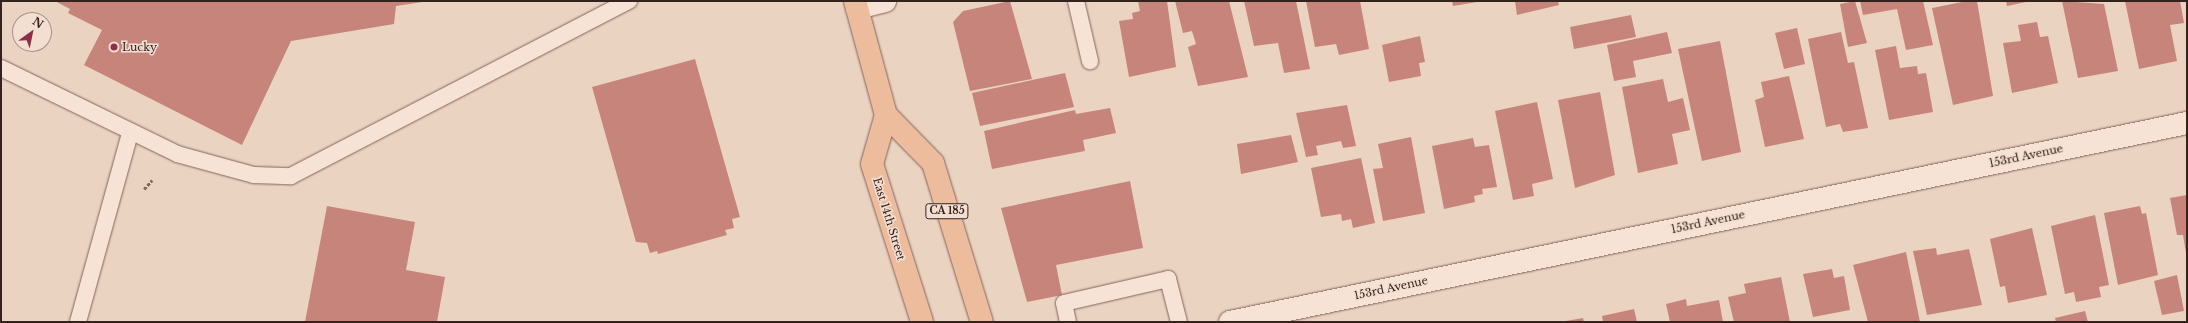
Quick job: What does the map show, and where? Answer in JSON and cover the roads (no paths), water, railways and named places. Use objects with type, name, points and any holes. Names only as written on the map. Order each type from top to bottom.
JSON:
[{"type":"main road","name":"CA 185","points":[[856,5],[886,115],[933,163],[982,322]]},
{"type":"main road","name":"East 14th Street","points":[[886,115],[872,164],[922,322]]},
{"type":"street","points":[[856,5],[885,1]]},
{"type":"street","name":"153rd Avenue","points":[[1230,322],[2187,123]]},
{"type":"lane","points":[[1,68],[130,133],[211,165],[254,175],[291,176],[629,1]]},
{"type":"lane","points":[[1076,1],[1090,61]]},
{"type":"lane","points":[[78,322],[130,133]]},
{"type":"lane","points":[[1068,322],[1064,303],[1168,278],[1179,322]]},
{"type":"place","name":"Lucky","points":[[114,47]]}]
